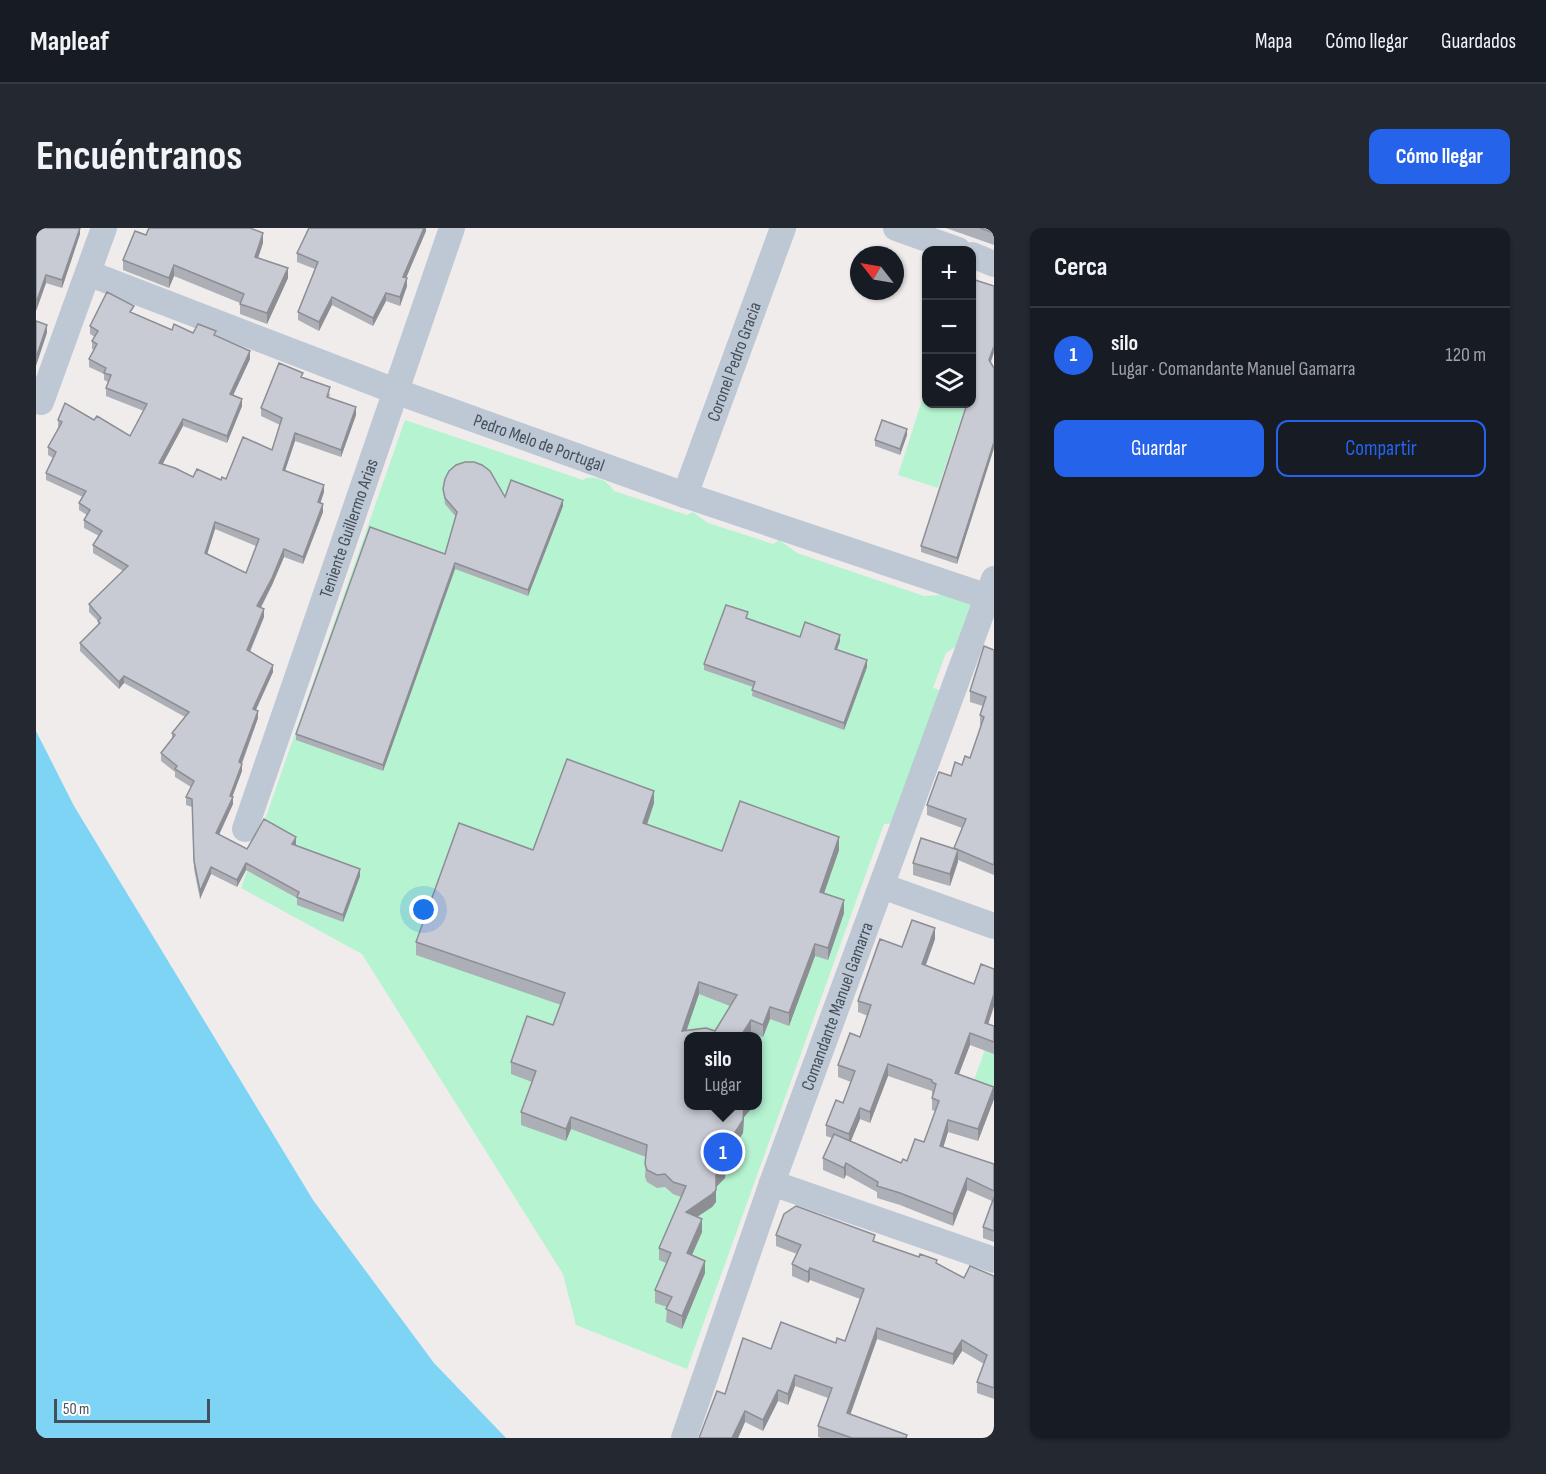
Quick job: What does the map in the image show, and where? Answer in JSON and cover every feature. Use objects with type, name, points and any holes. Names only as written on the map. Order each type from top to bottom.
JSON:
[{"type":"street","points":[[41,402],[104,228]]},
{"type":"street","name":"Teniente Guillermo Arias","points":[[245,829],[452,228]]},
{"type":"street","name":"Coronel Pedro Gracia","points":[[685,495],[783,228]]},
{"type":"street","points":[[896,228],[947,246]]},
{"type":"street","points":[[976,257],[994,264]]},
{"type":"street","name":"Pedro Melo de Portugal","points":[[88,273],[395,391],[685,495],[992,592]]},
{"type":"street","name":"Comandante Manuel Gamarra","points":[[684,1438],[772,1183],[992,592]]},
{"type":"street","points":[[882,886],[994,926]]},
{"type":"street","points":[[772,1183],[994,1260]]},
{"type":"green space","points":[[922,400],[922,408],[965,408],[938,488],[898,475]]},
{"type":"green space","points":[[405,420],[583,480],[586,478],[599,479],[614,491],[687,515],[693,512],[708,523],[773,544],[779,540],[797,553],[924,596],[938,595],[947,589],[975,603],[958,645],[946,653],[933,688],[943,691],[899,823],[884,824],[687,1369],[576,1325],[563,1274],[362,954],[241,888]]},
{"type":"green space","points":[[994,1025],[994,1087],[974,1080]]},
{"type":"water","points":[[36,731],[74,806],[313,1200],[434,1363],[506,1438],[36,1438]]},
{"type":"building","points":[[36,228],[80,228],[62,280],[46,275],[36,303]]},
{"type":"building","points":[[149,228],[250,228],[263,233],[255,257],[288,268],[267,313],[240,304],[244,294],[174,265],[169,278],[123,260],[135,231],[146,235]]},
{"type":"building","points":[[309,228],[424,228],[403,277],[407,278],[400,297],[386,293],[373,318],[332,297],[319,322],[298,312],[318,262],[297,253]]},
{"type":"building","points":[[980,228],[994,228],[994,233]]},
{"type":"building","points":[[976,280],[994,286],[994,346],[989,360],[994,368],[994,442],[957,558],[921,546],[966,408],[976,408]]},
{"type":"building","points":[[107,292],[134,306],[130,312],[172,330],[174,324],[193,333],[198,324],[216,331],[214,335],[250,351],[230,394],[242,399],[227,436],[183,419],[159,463],[193,477],[197,469],[221,480],[222,477],[226,479],[243,437],[272,450],[282,418],[261,408],[279,363],[303,373],[301,377],[330,387],[327,397],[356,407],[341,450],[295,433],[283,470],[324,485],[318,502],[323,504],[303,557],[284,549],[257,606],[264,609],[247,650],[273,665],[253,709],[258,711],[239,762],[242,764],[230,796],[233,797],[216,833],[247,849],[264,819],[296,837],[292,844],[360,869],[343,915],[297,897],[299,892],[246,863],[237,880],[211,867],[200,891],[194,861],[192,799],[186,797],[194,781],[175,769],[177,766],[161,753],[175,735],[172,733],[189,712],[124,676],[119,682],[80,643],[100,623],[98,621],[101,618],[89,604],[128,566],[93,545],[102,531],[84,520],[90,510],[79,503],[86,491],[46,473],[56,452],[48,447],[62,422],[58,420],[65,403],[94,420],[97,416],[130,436],[147,404],[106,388],[111,375],[104,373],[106,368],[89,359],[97,344],[92,341],[98,331],[90,326]],"holes":[[[215,522],[259,539],[246,573],[205,553]]]},
{"type":"building","points":[[36,321],[47,325],[36,358]]},
{"type":"building","points":[[882,420],[907,429],[900,449],[875,440]]},
{"type":"building","points":[[474,462],[490,471],[505,497],[511,480],[563,500],[528,590],[455,563],[383,765],[296,734],[370,527],[445,554],[457,512],[445,498],[443,489],[445,479],[456,465]]},
{"type":"building","points":[[726,605],[748,612],[746,618],[800,637],[805,622],[840,635],[835,649],[867,660],[844,723],[752,690],[755,682],[704,664]]},
{"type":"building","points":[[984,646],[994,650],[994,865],[954,848],[966,819],[927,805],[939,772],[951,776],[955,762],[962,765],[965,756],[970,758],[984,717],[980,715],[986,697],[970,691]]},
{"type":"building","points":[[567,759],[654,791],[643,823],[722,851],[740,801],[839,837],[820,892],[844,900],[828,948],[815,944],[789,1013],[770,1007],[763,1025],[751,1020],[744,1032],[684,1032],[684,1110],[744,1110],[743,1120],[734,1134],[735,1144],[726,1152],[725,1166],[716,1175],[716,1190],[686,1212],[702,1219],[687,1253],[705,1261],[682,1316],[666,1309],[672,1297],[655,1290],[671,1253],[659,1248],[686,1186],[673,1182],[665,1174],[657,1175],[647,1170],[645,1164],[647,1145],[571,1117],[566,1129],[521,1112],[536,1071],[511,1062],[527,1016],[553,1025],[565,993],[416,942],[459,823],[533,850]],"holes":[[[699,982],[737,995],[715,1031],[706,1028],[682,1031]]]},
{"type":"building","points":[[921,838],[958,850],[950,874],[913,863]]},
{"type":"building","points":[[912,920],[935,928],[922,964],[974,984],[981,964],[994,969],[994,994],[985,1023],[994,1026],[994,1042],[970,1033],[955,1073],[994,1087],[978,1129],[948,1120],[940,1146],[994,1164],[994,1191],[967,1178],[953,1214],[877,1186],[878,1182],[846,1163],[844,1168],[823,1158],[834,1134],[901,1163],[903,1159],[907,1161],[915,1139],[924,1142],[939,1101],[932,1098],[936,1084],[932,1080],[888,1064],[870,1112],[860,1108],[849,1134],[826,1125],[836,1100],[843,1103],[855,1071],[838,1065],[850,1033],[860,1037],[871,1005],[858,1001],[880,939],[902,947]]},
{"type":"building","points":[[994,1197],[994,1231],[983,1227]]},
{"type":"building","points":[[796,1206],[875,1235],[873,1241],[919,1257],[920,1254],[937,1260],[936,1263],[964,1278],[970,1266],[994,1276],[994,1388],[977,1382],[987,1355],[962,1340],[953,1354],[877,1328],[847,1413],[907,1435],[906,1438],[852,1438],[818,1426],[832,1388],[795,1375],[788,1394],[778,1390],[763,1420],[745,1411],[732,1438],[699,1438],[717,1391],[725,1394],[743,1338],[771,1349],[781,1322],[836,1343],[837,1338],[845,1341],[864,1289],[810,1268],[808,1272],[792,1264],[801,1245],[776,1235],[784,1214]]},
{"type":"place","name":"silo","points":[[723,1152]]}]
